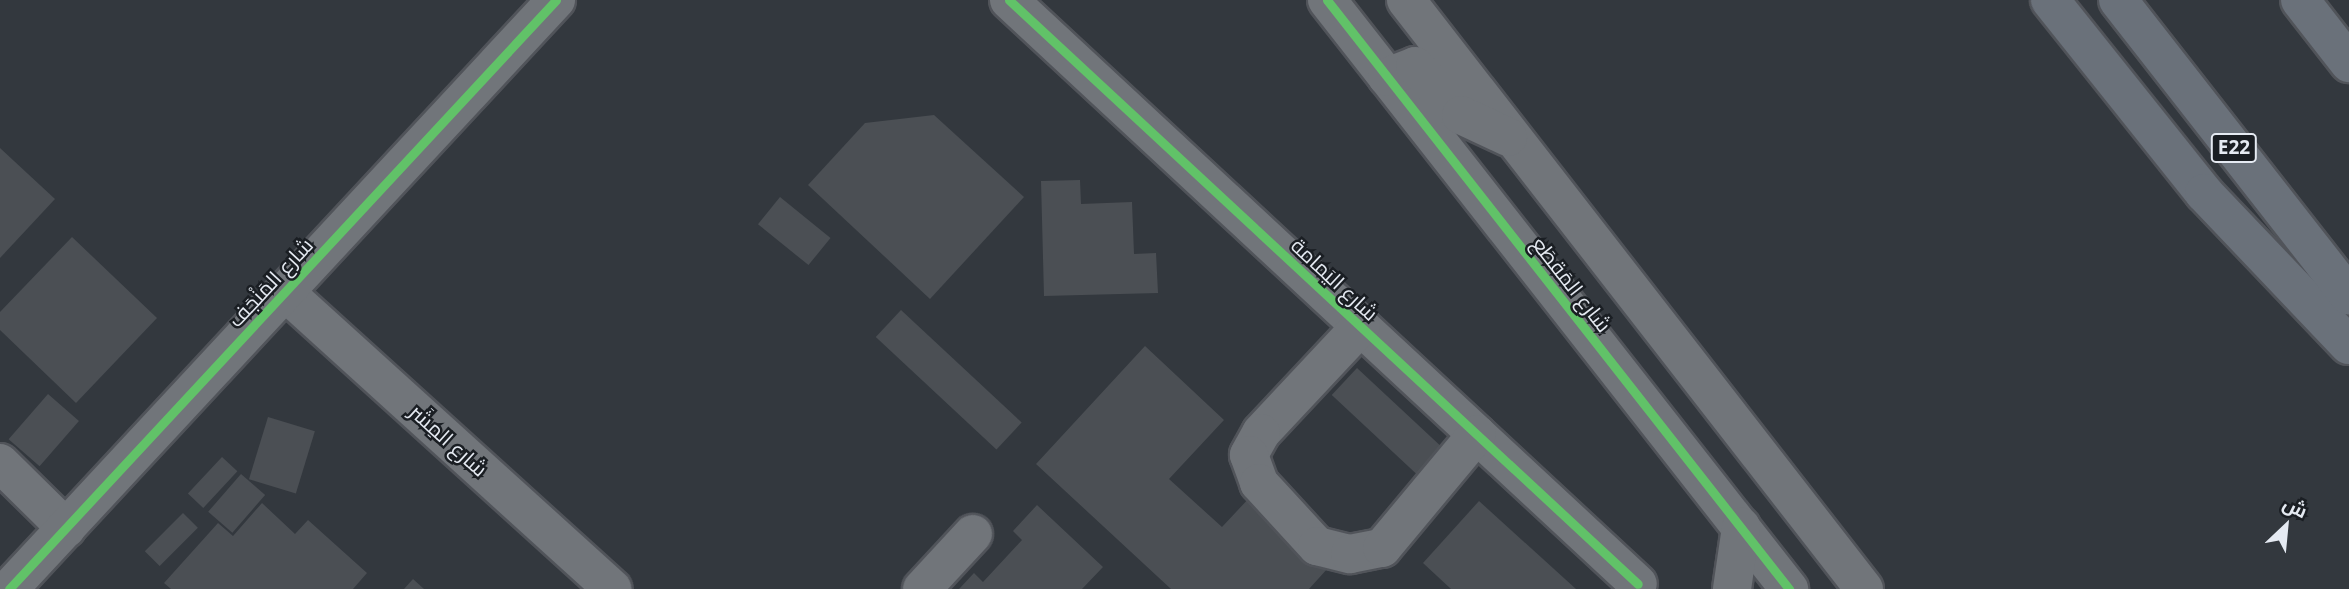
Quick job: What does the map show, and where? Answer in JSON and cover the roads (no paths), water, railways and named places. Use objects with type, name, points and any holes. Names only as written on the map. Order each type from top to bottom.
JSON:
[{"type":"highway","points":[[2050,0],[2204,193],[2349,345]]},
{"type":"highway","name":"E22","points":[[2119,0],[2349,296]]},
{"type":"highway","points":[[2300,0],[2349,63]]},
{"type":"highway","points":[[2327,0],[2349,24]]},
{"type":"street","name":"شارع المَنْجَف","points":[[9,589],[556,0]]},
{"type":"street","name":"شارع اليَمامة","points":[[1009,0],[1638,584]]},
{"type":"street","name":"شارع المَقطَع","points":[[1327,0],[1789,589]]},
{"type":"street","name":"شارع المَقطَع","points":[[1406,0],[1864,589]]},
{"type":"street","points":[[1387,77],[1415,66],[1461,115],[1516,141]]},
{"type":"street","name":"شارع المِشَر","points":[[285,292],[612,589]]},
{"type":"street","points":[[1361,327],[1261,433],[1249,454],[1259,483],[1317,546],[1350,555],[1382,548],[1477,434]]},
{"type":"street","points":[[0,463],[66,528]]},
{"type":"street","points":[[1732,589],[1741,527]]},
{"type":"street","points":[[922,589],[973,534]]}]
